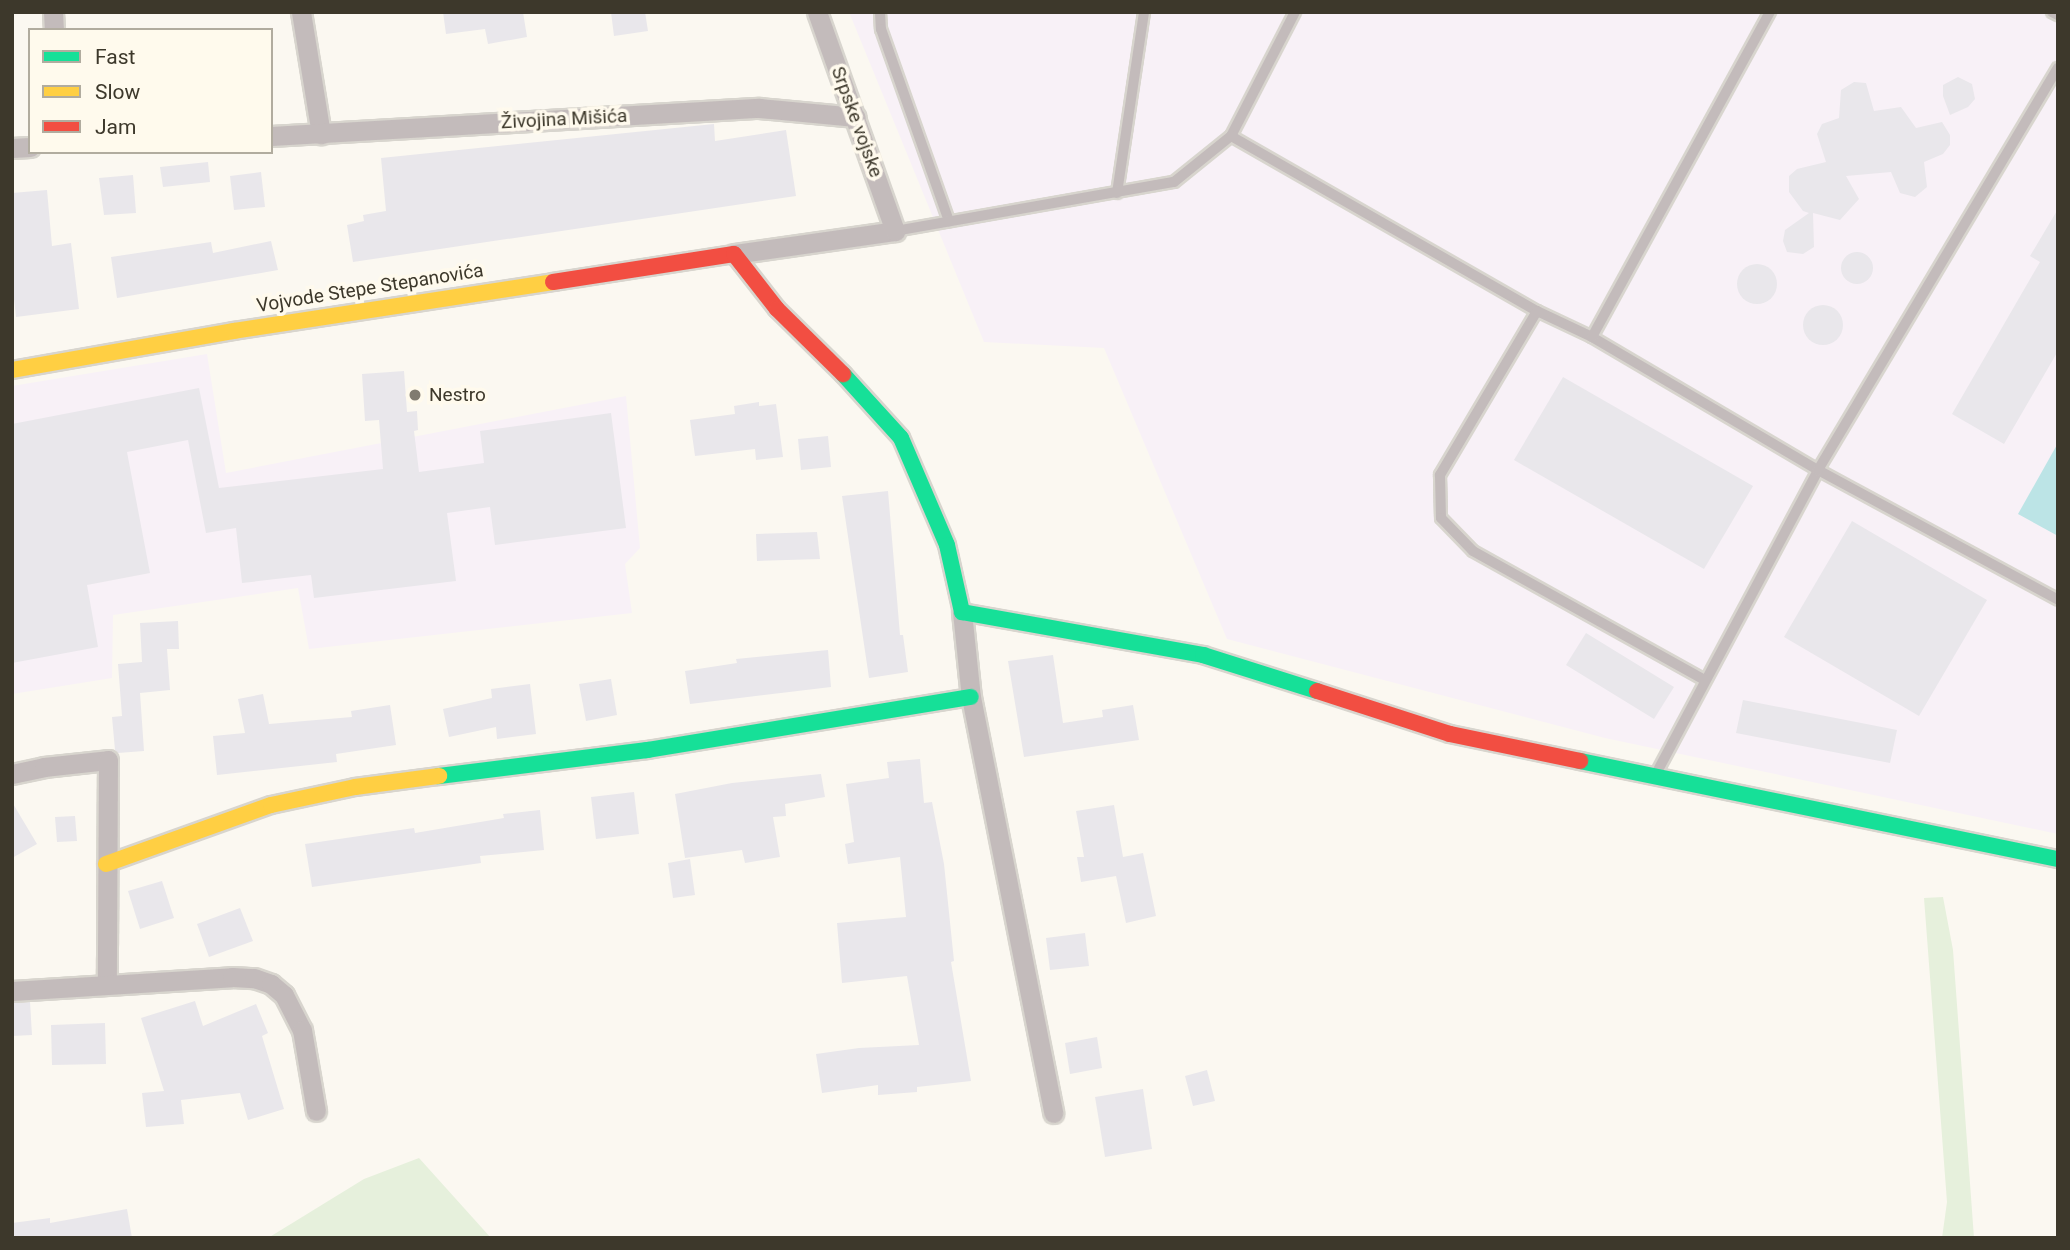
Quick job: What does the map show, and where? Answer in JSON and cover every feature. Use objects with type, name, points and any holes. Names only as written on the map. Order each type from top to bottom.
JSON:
[{"type":"street","points":[[301,12],[321,134]]},
{"type":"street","name":"Srpske vojske","points":[[817,12],[895,231]]},
{"type":"street","name":"Živojina Mišića","points":[[273,136],[759,108],[856,117]]},
{"type":"street","points":[[895,231],[734,254],[777,309],[873,404],[901,438],[947,545],[962,611],[971,697],[1053,1113]]},
{"type":"street","name":"Vojvode Stepe Stepanovića","points":[[12,370],[234,331],[734,254]]},
{"type":"street","points":[[962,611],[1203,655],[1450,734],[2058,859]]},
{"type":"street","points":[[106,864],[271,805],[355,787],[647,750],[971,697]]},
{"type":"street","points":[[12,774],[44,767],[108,760],[107,983]]},
{"type":"street","points":[[12,991],[232,977],[254,978],[271,984],[284,995],[302,1030],[316,1111]]},
{"type":"lane","points":[[880,12],[881,29],[949,221]]},
{"type":"lane","points":[[1117,193],[1144,12]]},
{"type":"lane","points":[[895,231],[1174,182],[1231,136],[1295,12]]},
{"type":"lane","points":[[1592,337],[1770,12]]},
{"type":"lane","points":[[2052,12],[2058,15]]},
{"type":"lane","points":[[1655,776],[1818,470],[2058,68]]},
{"type":"lane","points":[[1231,136],[1537,311],[1592,337],[1818,470],[2058,600]]},
{"type":"lane","points":[[1537,311],[1440,475],[1441,518],[1473,551],[1705,680]]},
{"type":"shaded area","points":[[849,12],[2058,12],[2058,834],[1605,738],[1227,639],[1104,348],[984,342]]},
{"type":"shaded area","points":[[207,354],[226,473],[626,396],[640,548],[625,564],[632,613],[309,649],[298,588],[113,615],[112,678],[12,694],[12,386]]},
{"type":"green space","points":[[1943,897],[1953,950],[1974,1238],[1942,1238],[1947,1202],[1924,898]]},
{"type":"green space","points":[[419,1158],[491,1238],[268,1238],[364,1179]]},
{"type":"water","points":[[2058,443],[2058,536],[2018,514]]},
{"type":"building","points":[[443,12],[523,12],[527,37],[488,44],[485,29],[446,34]]},
{"type":"building","points":[[611,12],[645,12],[648,31],[614,36]]},
{"type":"building","points":[[1958,77],[1972,84],[1975,99],[1968,107],[1950,115],[1943,96],[1943,85]]},
{"type":"building","points":[[1854,82],[1866,83],[1874,111],[1901,107],[1916,128],[1942,122],[1950,135],[1950,145],[1943,154],[1924,162],[1927,187],[1915,197],[1900,193],[1891,172],[1846,176],[1859,199],[1840,220],[1813,213],[1814,247],[1803,254],[1787,252],[1783,241],[1785,230],[1809,213],[1803,211],[1789,192],[1789,176],[1797,169],[1826,162],[1817,134],[1822,124],[1839,118],[1841,90]]},
{"type":"building","points":[[714,124],[715,141],[786,130],[796,196],[353,262],[347,225],[364,221],[363,215],[386,211],[381,158]]},
{"type":"building","points":[[208,162],[210,182],[163,187],[160,167]]},
{"type":"building","points":[[261,172],[265,207],[234,210],[230,176]]},
{"type":"building","points":[[133,175],[136,213],[104,215],[99,178]]},
{"type":"building","points":[[47,190],[52,246],[71,243],[79,309],[16,317],[12,281],[12,193]]},
{"type":"building","points":[[2058,209],[2058,351],[2004,444],[1952,414],[2040,262],[2030,256]]},
{"type":"building","points":[[271,241],[278,270],[117,298],[111,257],[211,242],[213,253]]},
{"type":"building","points":[[1857,252],[1869,256],[1873,268],[1869,280],[1857,284],[1845,280],[1841,268],[1845,256]]},
{"type":"building","points":[[1757,264],[1771,270],[1777,284],[1771,298],[1757,304],[1743,298],[1737,284],[1743,270]]},
{"type":"building","points":[[1823,305],[1837,311],[1843,325],[1837,339],[1823,345],[1809,339],[1803,325],[1809,311]]},
{"type":"building","points":[[404,371],[407,412],[417,411],[418,430],[414,431],[419,472],[484,463],[480,431],[611,413],[626,528],[495,545],[490,507],[447,513],[456,581],[314,598],[311,575],[242,583],[236,528],[206,533],[188,440],[127,452],[150,573],[87,585],[98,647],[12,663],[12,424],[199,388],[219,488],[383,469],[379,420],[365,421],[362,374]]},
{"type":"building","points":[[1563,377],[1753,486],[1704,569],[1514,460]]},
{"type":"building","points":[[759,402],[759,406],[776,404],[783,457],[756,460],[755,449],[695,456],[690,420],[735,414],[734,406]]},
{"type":"building","points":[[828,436],[831,467],[801,470],[798,439]]},
{"type":"building","points":[[888,491],[900,635],[903,635],[908,672],[869,678],[842,496]]},
{"type":"building","points":[[1852,521],[1987,600],[1919,716],[1784,637]]},
{"type":"building","points":[[817,532],[820,559],[757,561],[756,534]]},
{"type":"building","points":[[178,621],[179,649],[167,649],[170,690],[140,693],[144,751],[118,753],[115,750],[112,717],[122,716],[118,664],[142,662],[140,623]]},
{"type":"building","points":[[1586,633],[1674,687],[1654,719],[1566,665]]},
{"type":"building","points":[[828,650],[831,687],[690,704],[685,671],[737,663],[736,659]]},
{"type":"building","points":[[1053,655],[1063,723],[1103,717],[1102,710],[1133,705],[1139,740],[1024,757],[1008,661]]},
{"type":"building","points":[[611,679],[617,715],[586,721],[579,684]]},
{"type":"building","points":[[530,684],[536,734],[497,739],[496,727],[449,737],[443,709],[492,698],[491,689]]},
{"type":"building","points":[[263,694],[269,724],[352,717],[351,711],[390,705],[396,745],[336,754],[337,762],[217,775],[213,736],[245,733],[238,699]]},
{"type":"building","points":[[1743,700],[1897,730],[1890,763],[1736,733]]},
{"type":"building","points":[[920,759],[924,803],[932,802],[944,864],[954,961],[951,962],[971,1081],[917,1087],[917,1092],[878,1095],[878,1085],[822,1093],[816,1054],[859,1048],[919,1045],[907,976],[842,983],[837,923],[906,917],[900,857],[848,864],[845,844],[854,842],[846,784],[889,778],[887,762]]},
{"type":"building","points":[[821,774],[825,797],[785,804],[786,816],[773,817],[780,857],[745,863],[742,850],[685,858],[675,794],[732,783]]},
{"type":"building","points":[[634,792],[639,834],[596,839],[591,797]]},
{"type":"building","points":[[12,802],[37,844],[12,858]]},
{"type":"building","points":[[1114,805],[1123,857],[1143,853],[1156,916],[1126,923],[1116,876],[1081,882],[1077,857],[1084,857],[1076,811]]},
{"type":"building","points":[[540,810],[544,850],[480,856],[481,863],[312,887],[305,844],[414,828],[415,833],[504,818],[503,814]]},
{"type":"building","points":[[75,816],[77,841],[57,842],[55,817]]},
{"type":"building","points":[[690,859],[695,895],[673,898],[668,863]]},
{"type":"building","points":[[162,881],[174,918],[140,929],[128,891]]},
{"type":"building","points":[[240,908],[253,941],[209,957],[197,924]]},
{"type":"building","points":[[1085,933],[1089,966],[1050,970],[1046,938]]},
{"type":"building","points":[[195,1001],[203,1026],[256,1004],[268,1033],[262,1036],[284,1109],[248,1120],[240,1093],[181,1100],[184,1124],[146,1127],[142,1093],[164,1091],[141,1018]]},
{"type":"building","points":[[30,1002],[32,1035],[12,1036],[12,1003]]},
{"type":"building","points":[[105,1023],[106,1064],[52,1065],[51,1025]]},
{"type":"building","points":[[1097,1037],[1102,1068],[1070,1074],[1065,1043]]},
{"type":"building","points":[[1207,1070],[1215,1101],[1193,1106],[1185,1076]]},
{"type":"building","points":[[1143,1089],[1152,1149],[1105,1157],[1095,1097]]},
{"type":"building","points":[[127,1209],[132,1238],[12,1238],[12,1223],[50,1218],[50,1223]]},
{"type":"traffic: fast","points":[[843,374],[901,438],[947,545],[962,612],[1203,655],[1317,691]]},
{"type":"traffic: fast","points":[[439,776],[647,750],[971,697]]},
{"type":"traffic: fast","points":[[1580,761],[2058,859]]},
{"type":"traffic: slow","points":[[12,370],[234,331],[553,282]]},
{"type":"traffic: slow","points":[[106,864],[271,805],[355,787],[439,776]]},
{"type":"traffic: jam","points":[[553,282],[734,254],[777,309],[843,374]]},
{"type":"traffic: jam","points":[[1317,691],[1450,734],[1580,761]]},
{"type":"place","name":"Nestro","points":[[415,395]]}]
